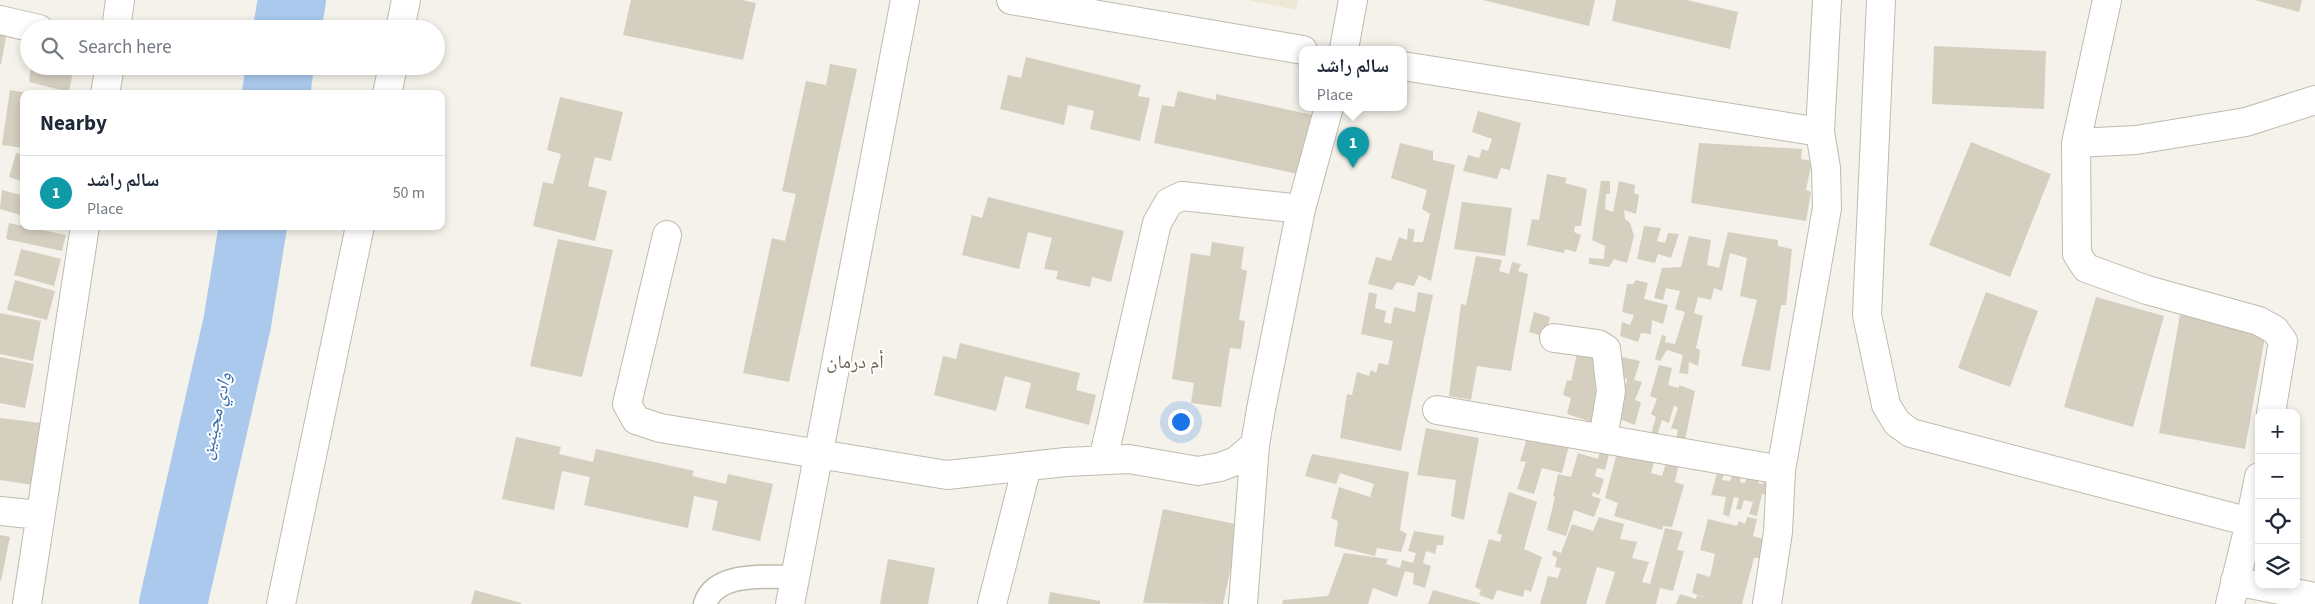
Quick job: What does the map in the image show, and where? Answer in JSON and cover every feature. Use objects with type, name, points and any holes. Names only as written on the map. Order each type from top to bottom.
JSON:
[{"type":"street","points":[[117,20],[120,0]]},
{"type":"street","points":[[402,20],[406,0]]},
{"type":"street","points":[[790,604],[905,0]]},
{"type":"street","points":[[1011,0],[1299,49]]},
{"type":"street","points":[[1345,46],[1353,0]]},
{"type":"street","points":[[1767,604],[1778,532],[1781,470],[1827,208],[1826,168],[1820,132],[1827,0]]},
{"type":"street","points":[[1881,0],[1867,315],[1886,405],[1897,423],[1911,433],[2250,522]]},
{"type":"street","points":[[2107,0],[2076,143],[2077,254],[2086,268],[2147,290],[2259,321],[2275,330],[2283,341],[2272,409]]},
{"type":"street","points":[[0,20],[20,25]]},
{"type":"street","points":[[1407,67],[1820,132]]},
{"type":"street","points":[[107,90],[109,75]]},
{"type":"street","points":[[388,90],[391,75]]},
{"type":"street","points":[[2076,143],[2136,140],[2246,122],[2315,100]]},
{"type":"street","points":[[1244,604],[1254,445],[1301,209],[1328,111]]},
{"type":"street","points":[[1103,460],[1156,223],[1169,202],[1182,196],[1301,209]]},
{"type":"street","points":[[27,604],[84,230]]},
{"type":"street","points":[[281,604],[359,230]]},
{"type":"street","points":[[667,234],[626,404],[636,420],[660,428],[946,474],[1129,459],[1198,471],[1220,468],[1236,461],[1254,445]]},
{"type":"street","points":[[1554,338],[1598,344],[1606,349],[1611,391],[1603,439]]},
{"type":"street","points":[[1437,410],[1781,470]]},
{"type":"street","points":[[992,604],[1028,466]]},
{"type":"street","points":[[2255,497],[2232,593],[2315,597]]},
{"type":"street","points":[[0,511],[40,515]]},
{"type":"lane","points":[[705,604],[708,595],[729,581],[754,576],[795,578]]},
{"type":"shaded area","points":[[1249,0],[1298,0],[1296,10]]},
{"type":"building","points":[[631,0],[742,0],[756,3],[743,60],[623,35]]},
{"type":"building","points":[[1483,0],[1595,0],[1589,26]]},
{"type":"building","points":[[1616,0],[1687,0],[1738,12],[1730,49],[1612,21]]},
{"type":"building","points":[[2255,0],[2302,0],[2299,12]]},
{"type":"building","points":[[0,30],[7,32],[1,64],[0,64]]},
{"type":"building","points":[[1934,46],[2046,51],[2044,109],[1932,104]]},
{"type":"building","points":[[1026,57],[1141,85],[1138,96],[1150,98],[1140,141],[1090,129],[1094,111],[1068,105],[1064,125],[1000,109],[1008,75],[1021,78]]},
{"type":"building","points":[[830,64],[857,69],[789,382],[743,373],[772,238],[785,241],[796,194],[782,191],[806,81],[826,85]]},
{"type":"building","points":[[30,75],[72,75],[69,90],[61,90],[29,82]]},
{"type":"building","points":[[10,90],[20,92],[20,147],[2,145]]},
{"type":"building","points":[[1178,91],[1216,100],[1216,94],[1312,115],[1308,131],[1307,176],[1154,143],[1162,105],[1174,107]]},
{"type":"building","points":[[560,97],[623,112],[611,161],[595,157],[588,186],[607,191],[595,241],[533,226],[543,182],[553,184],[561,154],[547,150]]},
{"type":"building","points":[[1478,111],[1521,123],[1510,170],[1501,168],[1497,179],[1463,171],[1468,155],[1479,158],[1482,149],[1488,151],[1492,139],[1472,132]]},
{"type":"building","points":[[1971,142],[2051,174],[2010,277],[1929,245]]},
{"type":"building","points":[[1400,143],[1433,151],[1433,160],[1455,165],[1431,281],[1419,275],[1414,286],[1397,282],[1392,290],[1368,284],[1376,257],[1391,261],[1399,237],[1407,240],[1408,228],[1415,230],[1413,242],[1423,242],[1430,214],[1422,209],[1427,190],[1391,178]]},
{"type":"building","points":[[1699,143],[1802,149],[1801,159],[1812,161],[1806,190],[1811,192],[1806,221],[1691,203]]},
{"type":"building","points":[[16,153],[20,154],[20,181],[9,177]]},
{"type":"building","points":[[1547,174],[1567,178],[1565,183],[1587,189],[1581,226],[1575,226],[1574,232],[1581,235],[1576,252],[1565,249],[1564,253],[1527,245],[1532,219],[1539,220]]},
{"type":"building","points":[[1601,181],[1610,181],[1610,194],[1606,194],[1605,209],[1613,212],[1619,181],[1635,185],[1634,193],[1639,195],[1636,214],[1624,210],[1625,219],[1630,223],[1634,236],[1627,263],[1614,259],[1609,267],[1589,264],[1589,258],[1604,259],[1605,246],[1592,240]]},
{"type":"building","points":[[2,190],[20,195],[20,215],[0,209]]},
{"type":"building","points":[[988,197],[1124,231],[1111,282],[1092,277],[1090,287],[1056,279],[1058,271],[1044,269],[1052,238],[1028,232],[1019,269],[962,255],[972,215],[982,218]]},
{"type":"building","points":[[1462,202],[1512,208],[1505,256],[1454,249]]},
{"type":"building","points":[[9,223],[20,225],[20,230],[42,230],[66,235],[62,251],[6,239]]},
{"type":"building","points":[[1644,226],[1661,228],[1657,241],[1665,243],[1668,233],[1679,234],[1671,258],[1658,254],[1655,263],[1637,259]]},
{"type":"building","points":[[1728,232],[1778,240],[1778,246],[1792,249],[1786,305],[1781,305],[1770,371],[1741,366],[1757,300],[1740,296],[1747,258],[1730,253],[1722,291],[1714,288],[1711,300],[1698,297],[1694,313],[1703,316],[1696,348],[1700,350],[1698,366],[1689,362],[1688,374],[1679,373],[1683,355],[1667,350],[1660,361],[1655,359],[1662,335],[1666,336],[1665,342],[1675,344],[1685,312],[1675,309],[1680,291],[1666,288],[1663,300],[1654,298],[1662,268],[1681,267],[1689,236],[1711,240],[1707,265],[1719,268]]},
{"type":"building","points":[[558,239],[613,250],[582,377],[530,366]]},
{"type":"building","points":[[1212,242],[1244,247],[1241,269],[1247,271],[1239,320],[1245,321],[1241,349],[1230,348],[1221,407],[1191,403],[1194,383],[1172,379],[1191,253],[1210,256]]},
{"type":"building","points":[[21,249],[61,259],[54,286],[14,275]]},
{"type":"building","points":[[1476,256],[1502,260],[1499,271],[1509,274],[1512,262],[1521,264],[1518,271],[1528,274],[1511,371],[1477,366],[1471,400],[1449,396],[1461,304],[1466,305]]},
{"type":"building","points":[[15,280],[55,291],[47,320],[7,310]]},
{"type":"building","points":[[1636,280],[1648,283],[1644,299],[1668,305],[1663,324],[1652,320],[1651,334],[1641,333],[1638,342],[1620,336],[1622,322],[1630,325],[1634,315],[1622,312],[1627,284],[1633,284]]},
{"type":"building","points":[[1369,292],[1377,294],[1375,308],[1386,311],[1384,322],[1391,324],[1394,307],[1415,312],[1418,292],[1433,295],[1401,451],[1340,438],[1347,394],[1352,395],[1357,372],[1369,376],[1371,370],[1376,373],[1379,363],[1388,365],[1393,341],[1361,334]]},
{"type":"building","points":[[1986,292],[2038,311],[2010,387],[1958,368]]},
{"type":"building","points":[[2096,297],[2164,316],[2133,427],[2064,407]]},
{"type":"building","points":[[1534,312],[1550,317],[1545,337],[1529,332]]},
{"type":"building","points":[[0,313],[41,321],[33,361],[0,354]]},
{"type":"building","points":[[2180,315],[2266,331],[2245,449],[2159,433]]},
{"type":"building","points":[[960,343],[1080,373],[1076,390],[1096,395],[1089,425],[1025,408],[1031,383],[1005,376],[996,411],[934,395],[943,356],[956,359]]},
{"type":"building","points":[[1577,353],[1602,359],[1595,390],[1605,393],[1597,395],[1591,422],[1567,414],[1571,398],[1563,395],[1567,380],[1571,381]]},
{"type":"building","points":[[1618,356],[1640,361],[1634,380],[1642,382],[1635,400],[1641,402],[1635,425],[1622,420],[1619,422],[1627,379],[1610,373]]},
{"type":"building","points":[[0,357],[34,364],[25,408],[0,403]]},
{"type":"building","points":[[1659,365],[1672,368],[1668,385],[1679,388],[1679,385],[1695,391],[1685,440],[1676,438],[1678,430],[1671,428],[1678,408],[1674,405],[1669,423],[1662,420],[1657,436],[1651,434],[1656,417],[1651,414],[1657,399],[1650,396]]},
{"type":"building","points":[[0,418],[49,424],[40,486],[0,480]]},
{"type":"building","points":[[1426,428],[1479,438],[1464,520],[1451,516],[1456,480],[1417,475]]},
{"type":"building","points":[[1529,432],[1570,442],[1562,473],[1542,468],[1534,494],[1517,489],[1526,462],[1520,461]]},
{"type":"building","points":[[516,437],[561,447],[559,454],[593,462],[596,449],[694,471],[692,476],[726,484],[728,474],[773,484],[760,541],[712,530],[718,501],[694,496],[688,528],[584,505],[590,477],[562,471],[554,510],[502,499]]},
{"type":"building","points":[[1600,451],[1609,454],[1605,470],[1597,468],[1595,476],[1604,479],[1599,495],[1593,492],[1592,496],[1601,499],[1594,517],[1574,510],[1566,536],[1547,530],[1558,474],[1571,477],[1578,453],[1598,459]]},
{"type":"building","points":[[1617,453],[1654,462],[1651,473],[1662,476],[1666,463],[1678,467],[1675,482],[1684,485],[1672,527],[1663,526],[1662,530],[1614,516],[1618,503],[1605,498]]},
{"type":"building","points":[[1312,454],[1409,472],[1400,530],[1407,534],[1401,552],[1377,548],[1375,556],[1334,546],[1338,521],[1331,518],[1339,487],[1370,497],[1374,484],[1340,473],[1336,484],[1305,476]]},
{"type":"building","points":[[1717,473],[1724,474],[1722,480],[1730,481],[1733,474],[1741,476],[1740,482],[1745,483],[1747,474],[1759,478],[1758,483],[1763,484],[1764,474],[1774,478],[1769,495],[1762,494],[1757,516],[1749,514],[1753,502],[1744,500],[1741,510],[1736,509],[1739,498],[1734,497],[1729,517],[1723,514],[1726,497],[1711,495]]},
{"type":"building","points":[[1509,492],[1537,502],[1524,549],[1542,557],[1531,592],[1525,589],[1523,597],[1497,590],[1493,600],[1479,595],[1481,590],[1475,587],[1489,539],[1500,542],[1502,535],[1497,533]]},
{"type":"building","points":[[1163,509],[1240,525],[1223,604],[1143,603]]},
{"type":"building","points":[[1599,517],[1624,524],[1620,539],[1637,542],[1632,558],[1649,562],[1642,582],[1650,584],[1665,528],[1683,532],[1677,550],[1684,551],[1673,591],[1660,588],[1656,604],[1605,604],[1615,572],[1597,567],[1586,604],[1540,604],[1548,576],[1558,578],[1561,568],[1555,567],[1557,558],[1552,555],[1553,550],[1561,553],[1572,524],[1593,531]]},
{"type":"building","points":[[1747,517],[1757,519],[1753,536],[1773,542],[1769,558],[1754,558],[1742,604],[1676,604],[1680,594],[1696,599],[1697,595],[1714,600],[1692,593],[1697,573],[1710,577],[1715,554],[1700,550],[1708,519],[1737,526],[1739,521],[1745,524]]},
{"type":"building","points":[[1414,531],[1444,536],[1443,545],[1437,545],[1435,554],[1426,551],[1423,563],[1431,566],[1425,588],[1413,584],[1414,573],[1405,571],[1397,597],[1373,588],[1368,604],[1282,604],[1283,600],[1328,596],[1344,553],[1388,559],[1386,564],[1400,568],[1402,560],[1413,563],[1416,553],[1408,551]]},
{"type":"building","points":[[0,535],[10,537],[1,581],[0,581]]},
{"type":"building","points":[[888,559],[935,568],[928,604],[880,604]]},
{"type":"building","points":[[475,590],[521,603],[521,604],[471,604]]},
{"type":"building","points":[[1433,590],[1480,603],[1480,604],[1428,604]]},
{"type":"building","points":[[1050,592],[1100,601],[1100,604],[1048,604]]},
{"type":"waterway","name":"وادي مجينين","points":[[289,20],[292,0]]},
{"type":"waterway","name":"وادي مجينين","points":[[277,90],[279,75]]},
{"type":"waterway","name":"وادي مجينين","points":[[173,604],[237,324],[252,230]]},
{"type":"place","name":"سالم راشد","points":[[1353,168]]},
{"type":"district","name":"أم درمان","points":[[855,362]]}]
